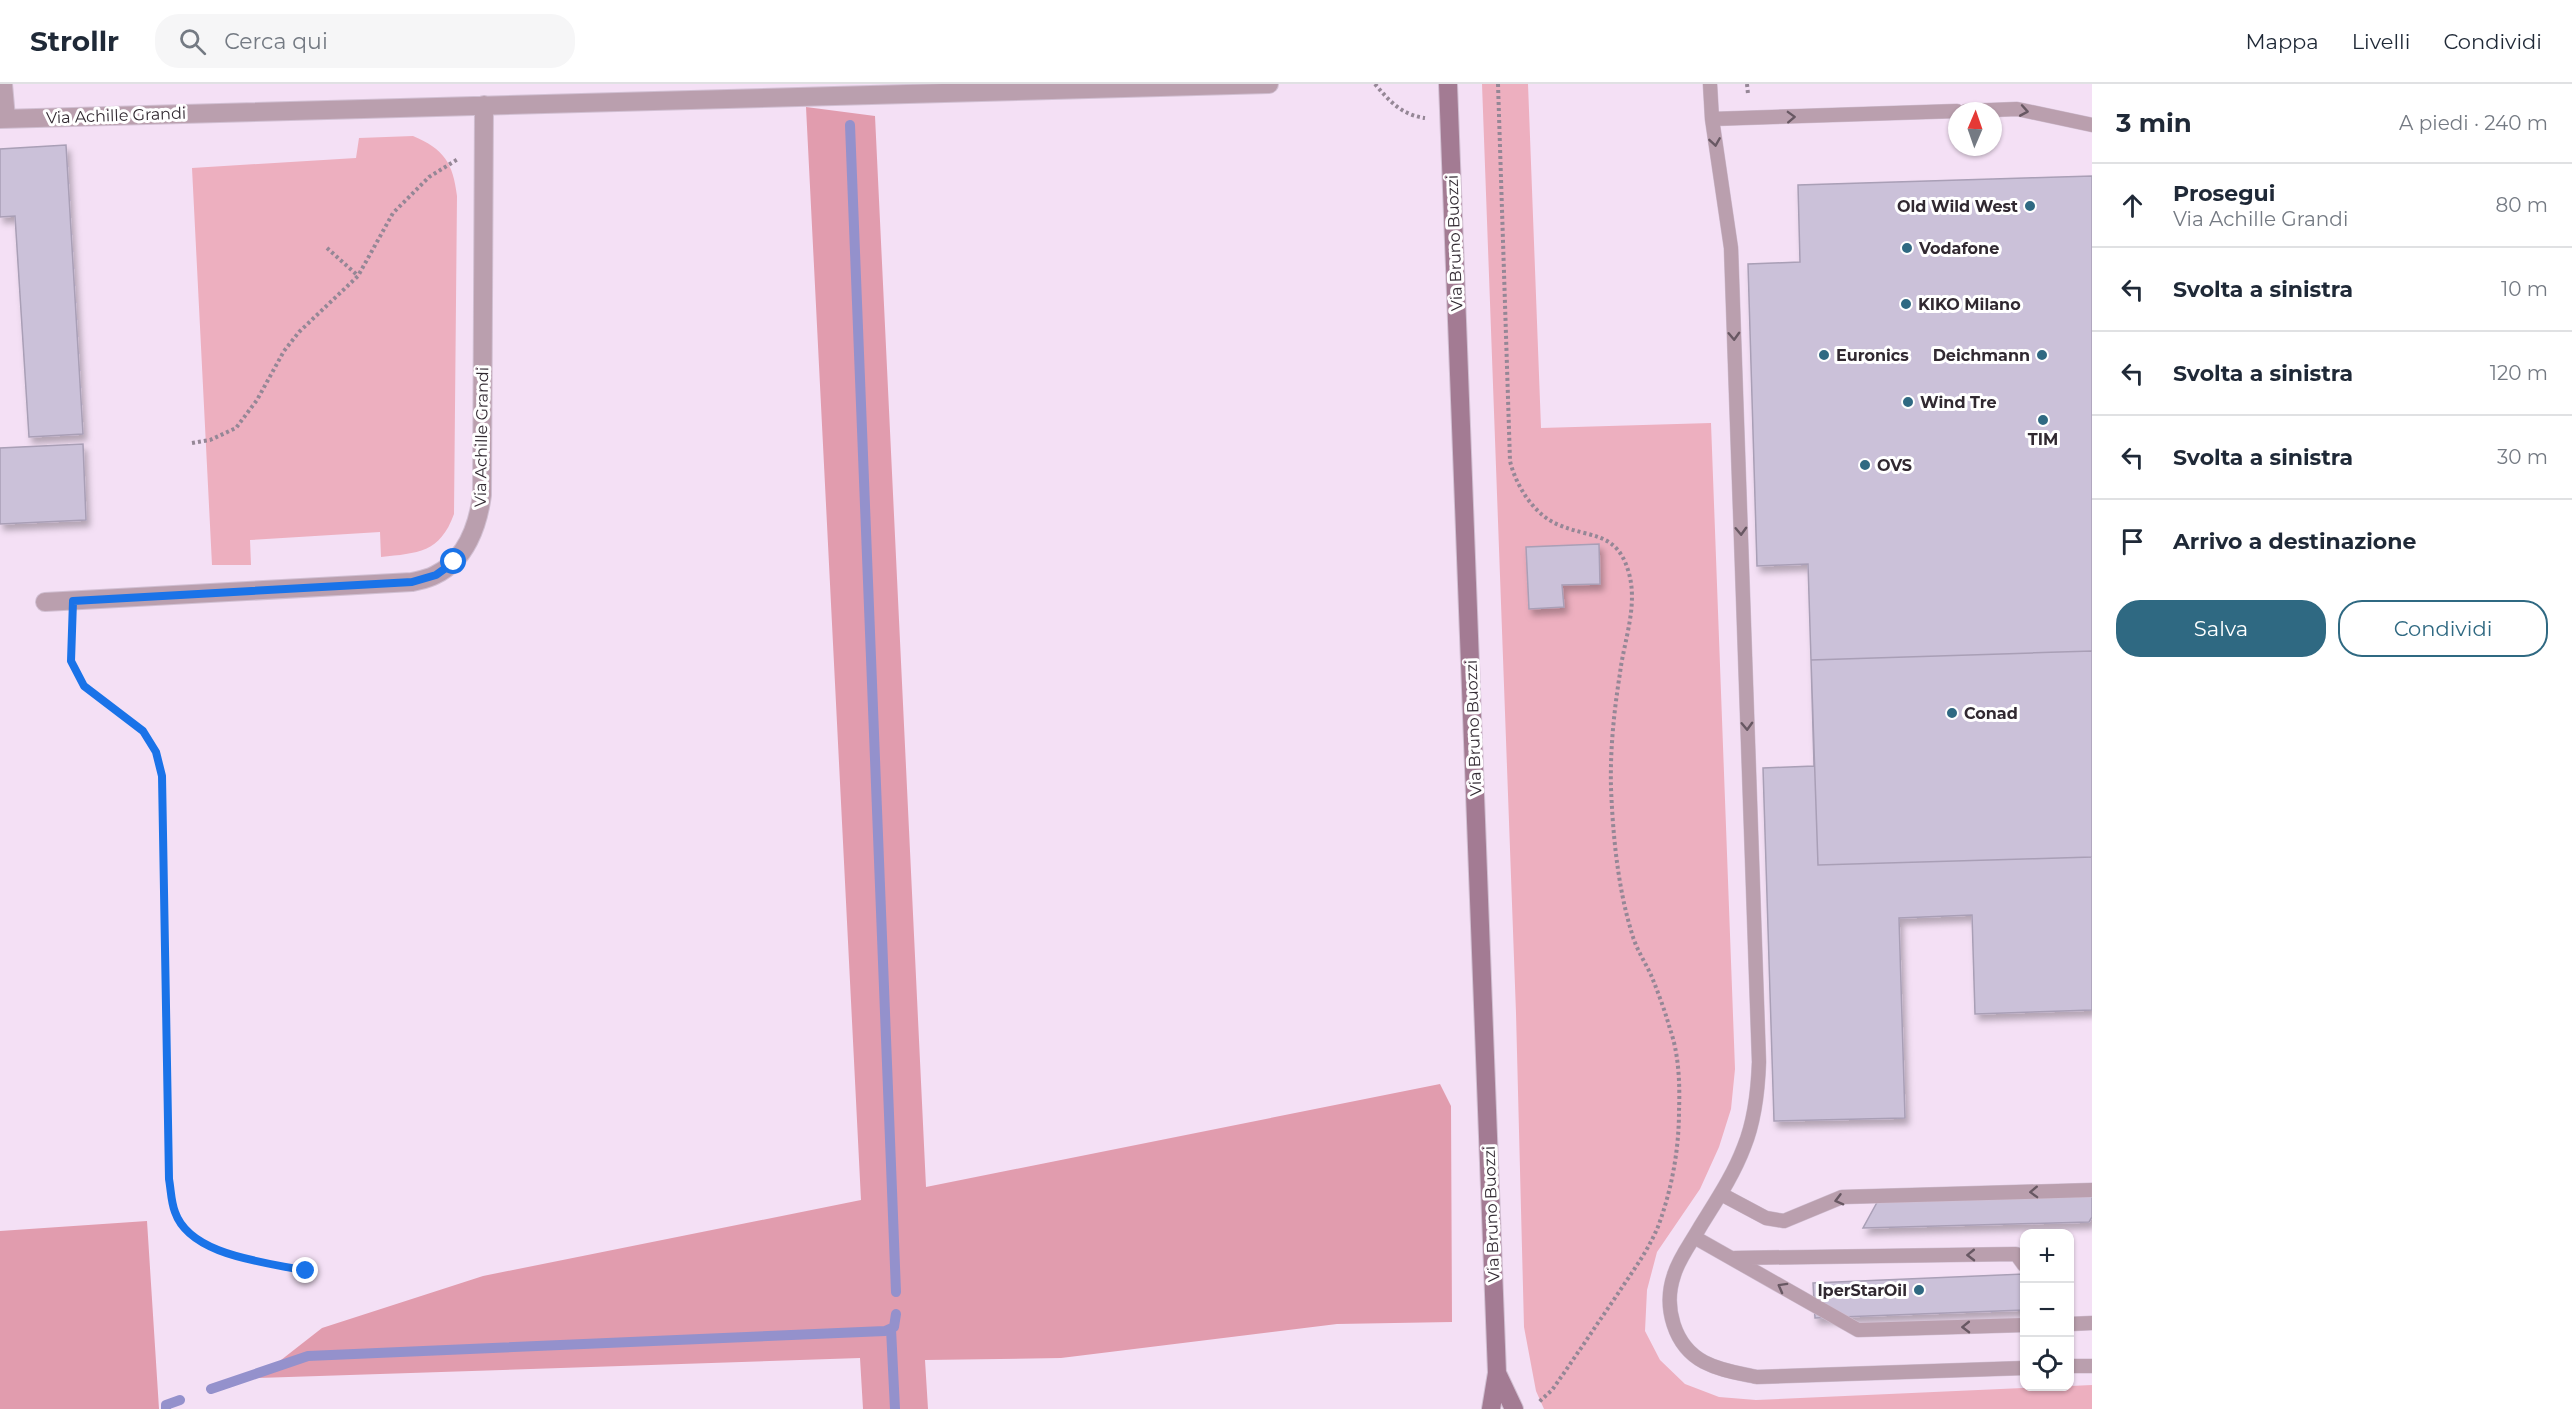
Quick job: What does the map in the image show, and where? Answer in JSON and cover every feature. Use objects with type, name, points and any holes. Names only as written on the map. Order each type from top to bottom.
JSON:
[{"type":"main road","name":"Via Bruno Buozzi","points":[[1448,84],[1497,1372],[1491,1409]]},
{"type":"main road","name":"Via Bruno Buozzi","points":[[1497,1372],[1514,1409]]},
{"type":"street","points":[[3,84],[3,119]]},
{"type":"street","name":"Via Achille Grandi","points":[[3,119],[1269,84]]},
{"type":"street","name":"Via Achille Grandi","points":[[45,602],[412,582],[436,575],[454,562],[470,539],[479,518],[482,495],[484,105]]},
{"type":"lane","points":[[1710,84],[1712,119],[1731,248],[1759,1062],[1758,1092],[1745,1146],[1721,1194],[1673,1276],[1669,1300],[1672,1322],[1683,1344],[1703,1362],[1728,1371],[1757,1377],[2020,1368]]},
{"type":"lane","points":[[2002,110],[2017,109],[2092,125]]},
{"type":"lane","points":[[1712,119],[1948,111]]},
{"type":"lane","points":[[1721,1194],[1766,1218],[1784,1221],[1842,1197],[2092,1190]]},
{"type":"lane","points":[[1694,1237],[1858,1329],[2020,1325]]},
{"type":"lane","points":[[1732,1258],[2016,1254],[2020,1259]]},
{"type":"lane","points":[[2074,1323],[2092,1323]]},
{"type":"lane","points":[[2074,1366],[2092,1366]]},
{"type":"path","points":[[1375,84],[1387,99],[1413,116],[1449,118]]},
{"type":"path","points":[[1498,84],[1510,461],[1517,484],[1538,510],[1558,525],[1593,533],[1615,546],[1629,572],[1633,597],[1620,672],[1613,734],[1611,783],[1613,831],[1633,938],[1652,977],[1672,1032],[1680,1084],[1679,1133],[1672,1180],[1659,1224],[1643,1256],[1552,1390],[1532,1409]]},
{"type":"path","points":[[1747,84],[1748,95]]},
{"type":"path","points":[[192,444],[210,440],[236,428],[257,400],[291,341],[358,276],[393,213],[429,177],[484,143]]},
{"type":"path","points":[[327,248],[358,276]]},
{"type":"path","points":[[73,601],[71,661],[84,686],[143,731],[156,752],[162,776],[169,1179],[175,1213],[194,1239],[219,1251],[306,1271]]},
{"type":"shaded area","points":[[1482,84],[1528,84],[1541,428],[1711,423],[1735,1069],[1731,1109],[1719,1147],[1700,1189],[1657,1252],[1647,1290],[1645,1331],[1660,1360],[1685,1384],[1719,1397],[1756,1400],[2020,1388],[2020,1391],[2074,1391],[2074,1386],[2092,1385],[2092,1409],[1544,1409],[1536,1391],[1524,1327],[1516,1013]]},
{"type":"shaded area","points":[[806,107],[875,116],[926,1187],[1440,1084],[1451,1106],[1452,1322],[1337,1324],[1061,1358],[925,1360],[928,1409],[863,1409],[860,1358],[258,1378],[322,1328],[483,1276],[861,1200]]},
{"type":"shaded area","points":[[413,136],[432,146],[445,158],[453,175],[457,196],[454,514],[448,527],[435,544],[406,554],[381,557],[380,532],[250,540],[251,565],[212,565],[192,168],[356,158],[359,138]]},
{"type":"shaded area","points":[[147,1221],[159,1409],[0,1409],[0,1231]]},
{"type":"building","points":[[66,145],[83,434],[29,437],[15,216],[0,217],[0,149]]},
{"type":"building","points":[[2092,176],[2092,1010],[1975,1014],[1972,915],[1899,918],[1905,1118],[1774,1121],[1763,768],[1814,766],[1811,660],[1808,564],[1757,566],[1748,264],[1800,262],[1798,185]]},
{"type":"building","points":[[83,444],[86,520],[0,524],[0,448]]},
{"type":"building","points":[[1599,544],[1600,584],[1562,585],[1564,607],[1529,609],[1526,547]]},
{"type":"building","name":"Conad","points":[[2092,651],[2092,857],[1818,865],[1811,660]]},
{"type":"building","points":[[2092,1191],[2092,1217],[2089,1222],[1863,1228],[1880,1197]]},
{"type":"building","name":"IperStarOil","points":[[2020,1274],[2020,1310],[1815,1318],[1813,1283]]},
{"type":"waterway","points":[[850,125],[896,1292]]},
{"type":"waterway","points":[[211,1389],[308,1356],[885,1331],[894,1327],[896,1314]]},
{"type":"waterway","points":[[891,1329],[895,1409]]},
{"type":"waterway","points":[[166,1409],[166,1405],[180,1400]]},
{"type":"place","name":"Old Wild West","points":[[2030,206]]},
{"type":"place","name":"Vodafone","points":[[1907,248]]},
{"type":"place","name":"KIKO Milano","points":[[1906,304]]},
{"type":"place","name":"Euronics","points":[[1824,355]]},
{"type":"place","name":"Deichmann","points":[[2042,355]]},
{"type":"place","name":"Wind Tre","points":[[1908,402]]},
{"type":"place","name":"TIM","points":[[2043,420]]},
{"type":"place","name":"OVS","points":[[1865,465]]},
{"type":"place","name":"Conad","points":[[1952,713]]},
{"type":"place","name":"IperStarOil","points":[[1919,1290]]},
{"type":"route","points":[[306,1271],[219,1251],[194,1239],[175,1213],[169,1179],[162,776],[156,752],[143,731],[84,686],[71,661],[73,601],[412,582],[436,575],[454,562]]}]
